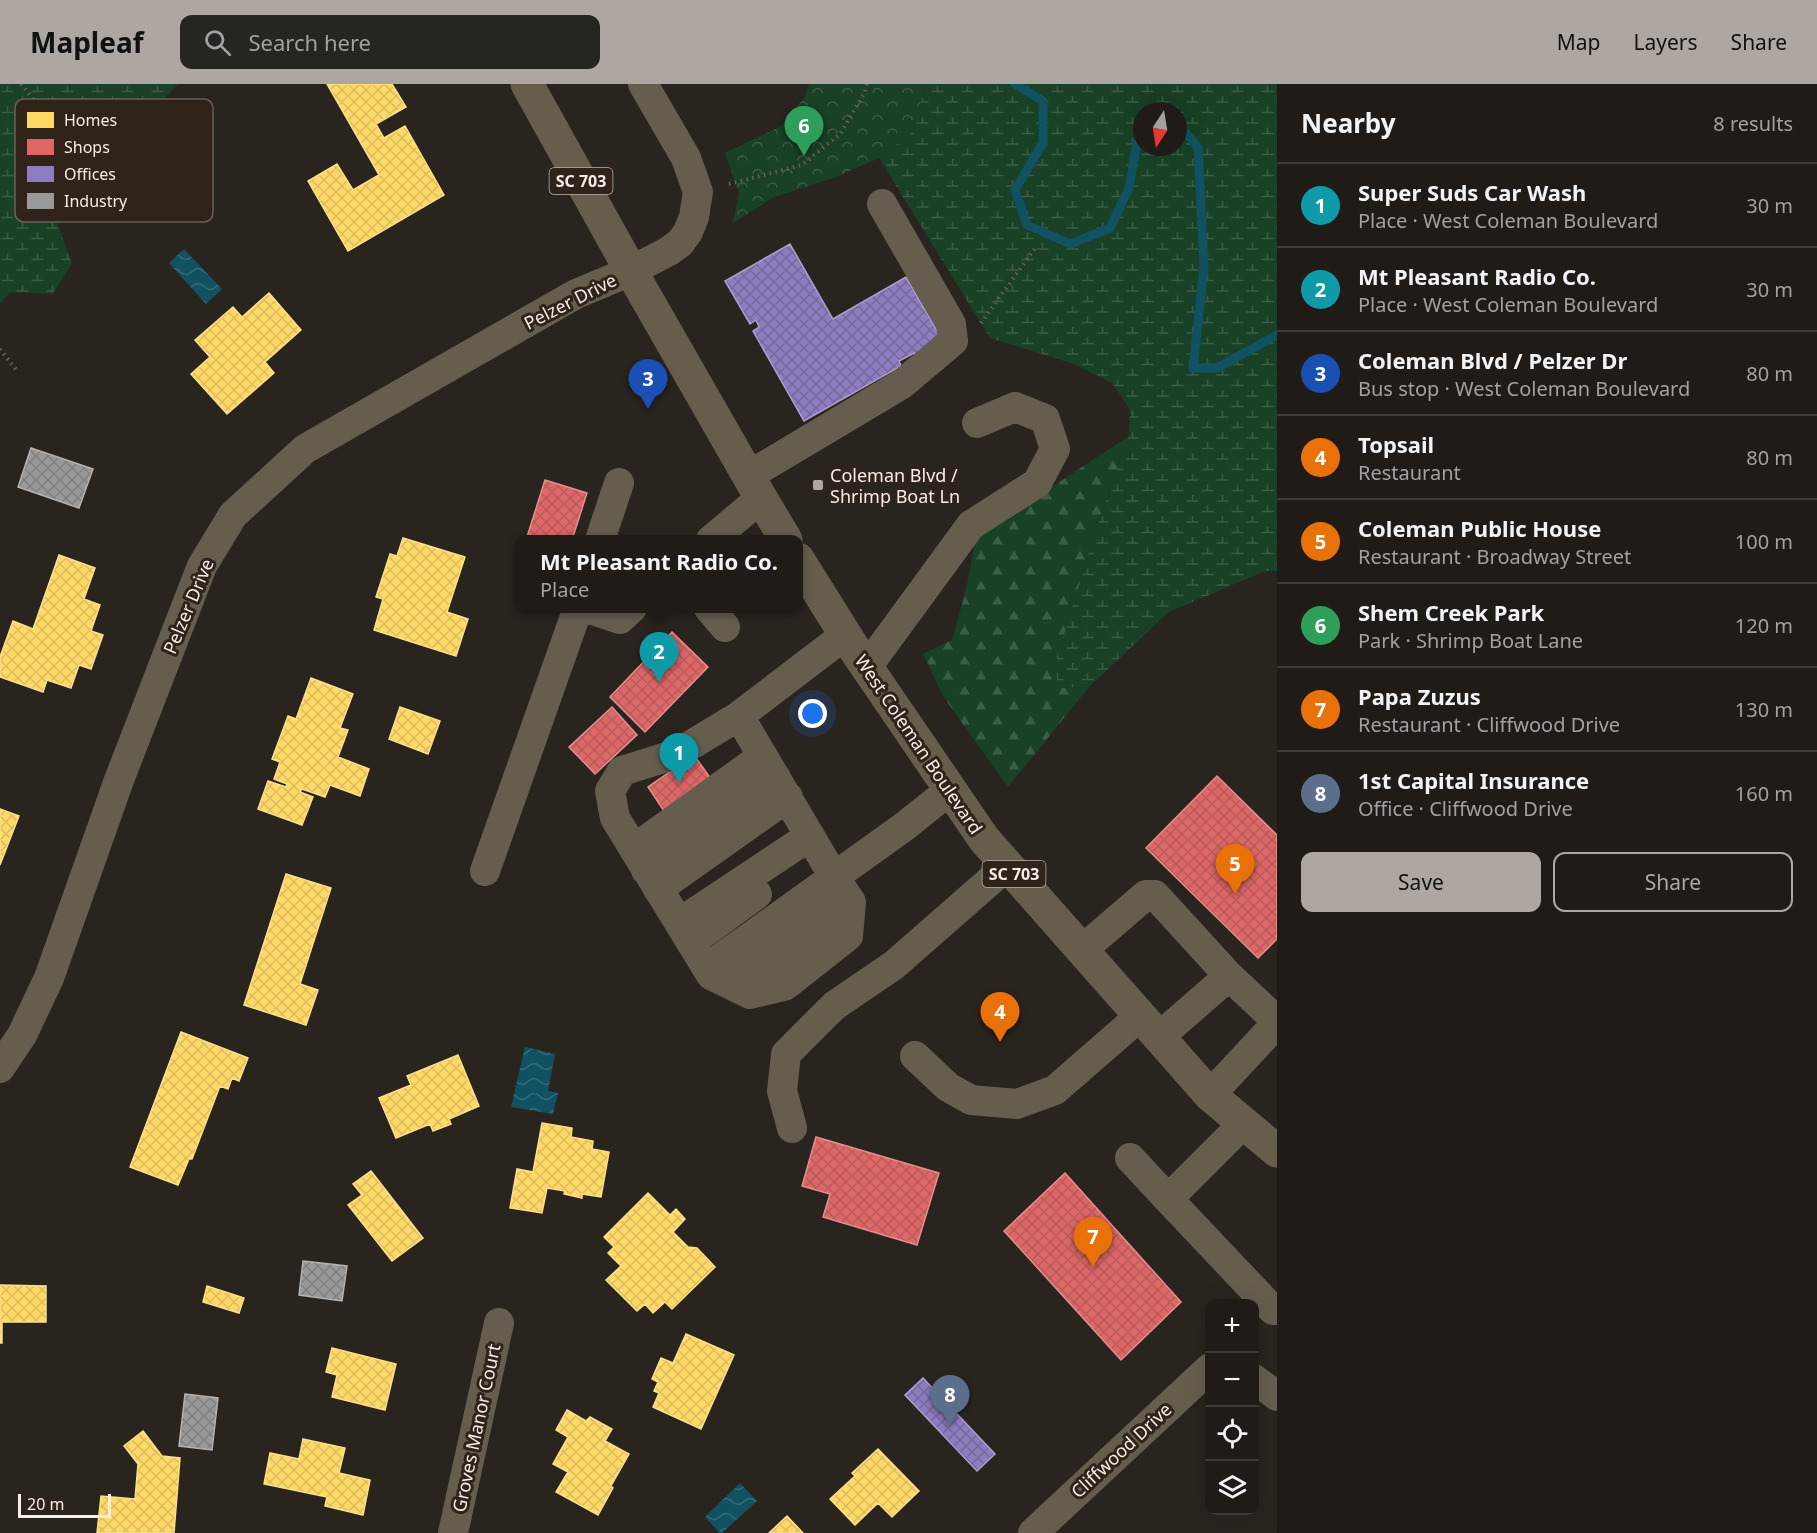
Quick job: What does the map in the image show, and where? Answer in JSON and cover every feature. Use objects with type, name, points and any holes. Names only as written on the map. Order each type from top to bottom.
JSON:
[{"type":"main road","name":"SC 703","points":[[527,84],[631,271],[783,535]]},
{"type":"main road","name":"West Coleman Boulevard","points":[[803,567],[845,635],[984,839],[1210,1095],[1277,1151]]},
{"type":"street","name":"Pelzer Drive","points":[[0,1068],[22,1035],[49,978],[119,780],[202,566],[233,515],[304,449],[576,294],[631,271],[680,243],[688,232],[694,217],[698,192],[686,158],[643,84]]},
{"type":"street","points":[[715,535],[754,487],[902,384],[953,341],[951,324],[882,204]]},
{"type":"street","points":[[867,668],[971,525],[1037,483],[1055,449],[1045,419],[1015,406],[977,423]]},
{"type":"street","points":[[602,535],[619,483]]},
{"type":"street","points":[[485,870],[577,613]]},
{"type":"street","points":[[601,613],[621,619],[628,613]]},
{"type":"street","points":[[739,716],[811,837],[848,936],[784,986],[750,994],[684,927],[615,818],[610,791],[622,771],[676,754],[739,716],[845,635]]},
{"type":"street","points":[[684,927],[811,837],[905,826],[950,789]]},
{"type":"street","points":[[684,927],[811,837]]},
{"type":"street","points":[[684,927],[811,837]]},
{"type":"street","points":[[684,927],[811,837]]},
{"type":"street","points":[[792,1128],[782,1091],[786,1054],[834,1006],[894,965],[1007,866]]},
{"type":"street","points":[[1082,950],[1146,895],[1155,895],[1229,976],[1277,1022],[1210,1095]]},
{"type":"street","points":[[915,1056],[948,1087],[971,1100],[1017,1104],[1055,1090],[1229,976]]},
{"type":"street","points":[[1168,1199],[1244,1123]]},
{"type":"street","points":[[1130,1158],[1268,1314]]},
{"type":"street","name":"Groves Manor Court","points":[[453,1533],[499,1323]]},
{"type":"street","name":"Cliffwood Drive","points":[[1033,1533],[1205,1372]]},
{"type":"street","points":[[1259,1382],[1277,1396]]},
{"type":"path","points":[[21,84],[33,99]]},
{"type":"path","points":[[729,184],[802,165],[840,135],[866,91],[867,84]]},
{"type":"path","points":[[981,323],[1036,247]]},
{"type":"path","points":[[0,349],[17,371]]},
{"type":"green space","points":[[0,84],[178,84],[164,99],[15,99],[15,222],[57,222],[72,263],[53,294],[10,292],[0,304]]},
{"type":"green space","points":[[809,84],[924,84],[923,96],[910,134],[879,158],[836,177],[772,198],[733,223],[739,193],[725,153],[781,126],[805,97]]},
{"type":"green space","points":[[924,84],[1277,84],[1277,571],[1265,571],[1169,612],[1089,687],[1059,688],[1054,667],[1096,530],[1129,436],[1130,409],[1112,383],[1074,364],[990,338],[879,158],[910,134],[923,96]]},
{"type":"green space","points":[[1129,436],[1096,530],[1059,688],[1089,687],[1008,787],[943,696],[923,654],[952,640],[966,590],[976,537]]},
{"type":"water","points":[[184,249],[222,289],[206,304],[169,263]]},
{"type":"water","points":[[525,1047],[555,1054],[548,1091],[558,1093],[553,1114],[511,1107]]},
{"type":"water","points":[[740,1483],[757,1501],[720,1533],[705,1517]]},
{"type":"building: Homes","points":[[327,84],[392,84],[406,107],[376,124],[384,138],[405,126],[444,195],[348,251],[308,181],[337,164],[353,190],[379,175]]},
{"type":"building: Homes","points":[[269,293],[301,330],[265,362],[274,373],[227,414],[191,374],[210,357],[195,340],[233,307],[242,317]]},
{"type":"building: Homes","points":[[403,538],[465,557],[447,612],[468,619],[456,656],[374,630],[383,599],[376,597],[390,554],[397,556]]},
{"type":"building: Homes","points":[[59,555],[95,568],[84,599],[100,605],[91,631],[103,635],[91,669],[79,665],[71,688],[47,680],[43,692],[0,677],[0,657],[13,621],[33,629]]},
{"type":"building: Homes","points":[[311,678],[353,694],[340,728],[348,730],[338,757],[369,769],[360,796],[330,785],[325,797],[302,789],[300,792],[313,797],[302,825],[258,809],[268,781],[286,787],[287,784],[274,779],[280,762],[272,759],[288,716],[296,719]]},
{"type":"building: Homes","points":[[400,707],[440,721],[428,754],[389,739]]},
{"type":"building: Homes","points":[[0,809],[19,816],[0,865]]},
{"type":"building: Homes","points":[[286,874],[331,888],[300,984],[318,990],[306,1025],[244,1005]]},
{"type":"building: Homes","points":[[181,1032],[248,1058],[239,1081],[232,1078],[228,1089],[220,1086],[192,1159],[189,1159],[178,1185],[130,1167]]},
{"type":"building: Homes","points":[[458,1055],[479,1106],[449,1119],[451,1124],[433,1131],[430,1124],[396,1138],[379,1098],[411,1085],[407,1076]]},
{"type":"building: Homes","points":[[542,1123],[572,1128],[571,1137],[593,1141],[592,1149],[609,1152],[601,1197],[582,1194],[582,1198],[564,1194],[565,1191],[547,1188],[542,1213],[510,1208],[517,1169],[533,1172]]},
{"type":"building: Homes","points":[[371,1171],[423,1238],[392,1261],[348,1205],[362,1195],[353,1184]]},
{"type":"building: Homes","points":[[648,1193],[670,1215],[676,1209],[685,1219],[673,1232],[688,1247],[697,1248],[715,1267],[672,1309],[665,1302],[653,1313],[645,1304],[637,1311],[606,1280],[621,1266],[608,1253],[614,1247],[604,1237]]},
{"type":"building: Homes","points":[[0,1285],[46,1286],[46,1322],[2,1322],[2,1343],[0,1343]]},
{"type":"building: Homes","points":[[207,1286],[244,1298],[239,1313],[203,1302]]},
{"type":"building: Homes","points":[[686,1334],[734,1355],[701,1429],[653,1407],[659,1393],[654,1391],[658,1382],[652,1379],[661,1358],[673,1363]]},
{"type":"building: Homes","points":[[332,1348],[396,1364],[385,1410],[332,1397],[337,1375],[326,1372]]},
{"type":"building: Homes","points":[[567,1410],[586,1421],[590,1417],[612,1429],[605,1441],[629,1454],[598,1515],[556,1492],[568,1472],[553,1464],[568,1437],[556,1430]]},
{"type":"building: Homes","points":[[143,1431],[162,1456],[180,1458],[174,1533],[97,1533],[101,1496],[135,1499],[138,1464],[124,1446]]},
{"type":"building: Homes","points":[[303,1439],[345,1448],[339,1473],[370,1480],[363,1515],[325,1506],[327,1497],[264,1484],[270,1453],[299,1459]]},
{"type":"building: Homes","points":[[878,1449],[919,1491],[892,1517],[878,1503],[855,1525],[830,1499],[855,1476],[852,1473]]},
{"type":"building: Homes","points":[[787,1516],[803,1533],[769,1533]]},
{"type":"building: Shops","points":[[545,480],[587,493],[574,535],[528,535]]},
{"type":"building: Shops","points":[[672,632],[708,667],[645,732],[610,697]]},
{"type":"building: Shops","points":[[612,707],[637,735],[595,774],[569,747]]},
{"type":"building: Shops","points":[[694,755],[711,779],[664,811],[648,787]]},
{"type":"building: Shops","points":[[1217,776],[1277,835],[1277,939],[1258,958],[1146,848]]},
{"type":"building: Shops","points":[[816,1137],[939,1173],[917,1245],[823,1217],[830,1194],[802,1186]]},
{"type":"building: Shops","points":[[1065,1173],[1181,1302],[1121,1360],[1004,1231]]},
{"type":"building: Offices","points":[[790,244],[833,319],[906,277],[943,341],[916,356],[914,353],[899,361],[901,366],[804,421],[753,331],[759,327],[756,320],[750,324],[725,281]]},
{"type":"building: Offices","points":[[923,1378],[995,1454],[977,1471],[905,1395]]},
{"type":"building: Industry","points":[[31,448],[93,469],[79,508],[18,487]]},
{"type":"building: Industry","points":[[303,1261],[347,1266],[342,1301],[299,1295]]},
{"type":"building: Industry","points":[[185,1394],[218,1398],[212,1450],[179,1446]]},
{"type":"waterway","points":[[1015,84],[1043,101],[1043,143],[1015,190],[1027,225],[1070,244],[1110,228],[1129,188],[1135,156]]},
{"type":"waterway","points":[[1187,134],[1198,147],[1204,268],[1193,368],[1217,368],[1277,335]]},
{"type":"place","name":"Shem Creek Park","points":[[804,156]]},
{"type":"place","name":"Coleman Blvd / Pelzer Dr","points":[[648,409]]},
{"type":"place","name":"Coleman Blvd / Shrimp Boat Ln","points":[[818,485]]},
{"type":"place","name":"Mt Pleasant Radio Co.","points":[[659,682]]},
{"type":"place","name":"Super Suds Car Wash","points":[[679,783]]},
{"type":"place","name":"Coleman Public House","points":[[1235,894]]},
{"type":"place","name":"Topsail","points":[[1000,1042]]},
{"type":"place","name":"Papa Zuzus","points":[[1093,1267]]},
{"type":"place","name":"1st Capital Insurance","points":[[950,1425]]}]
